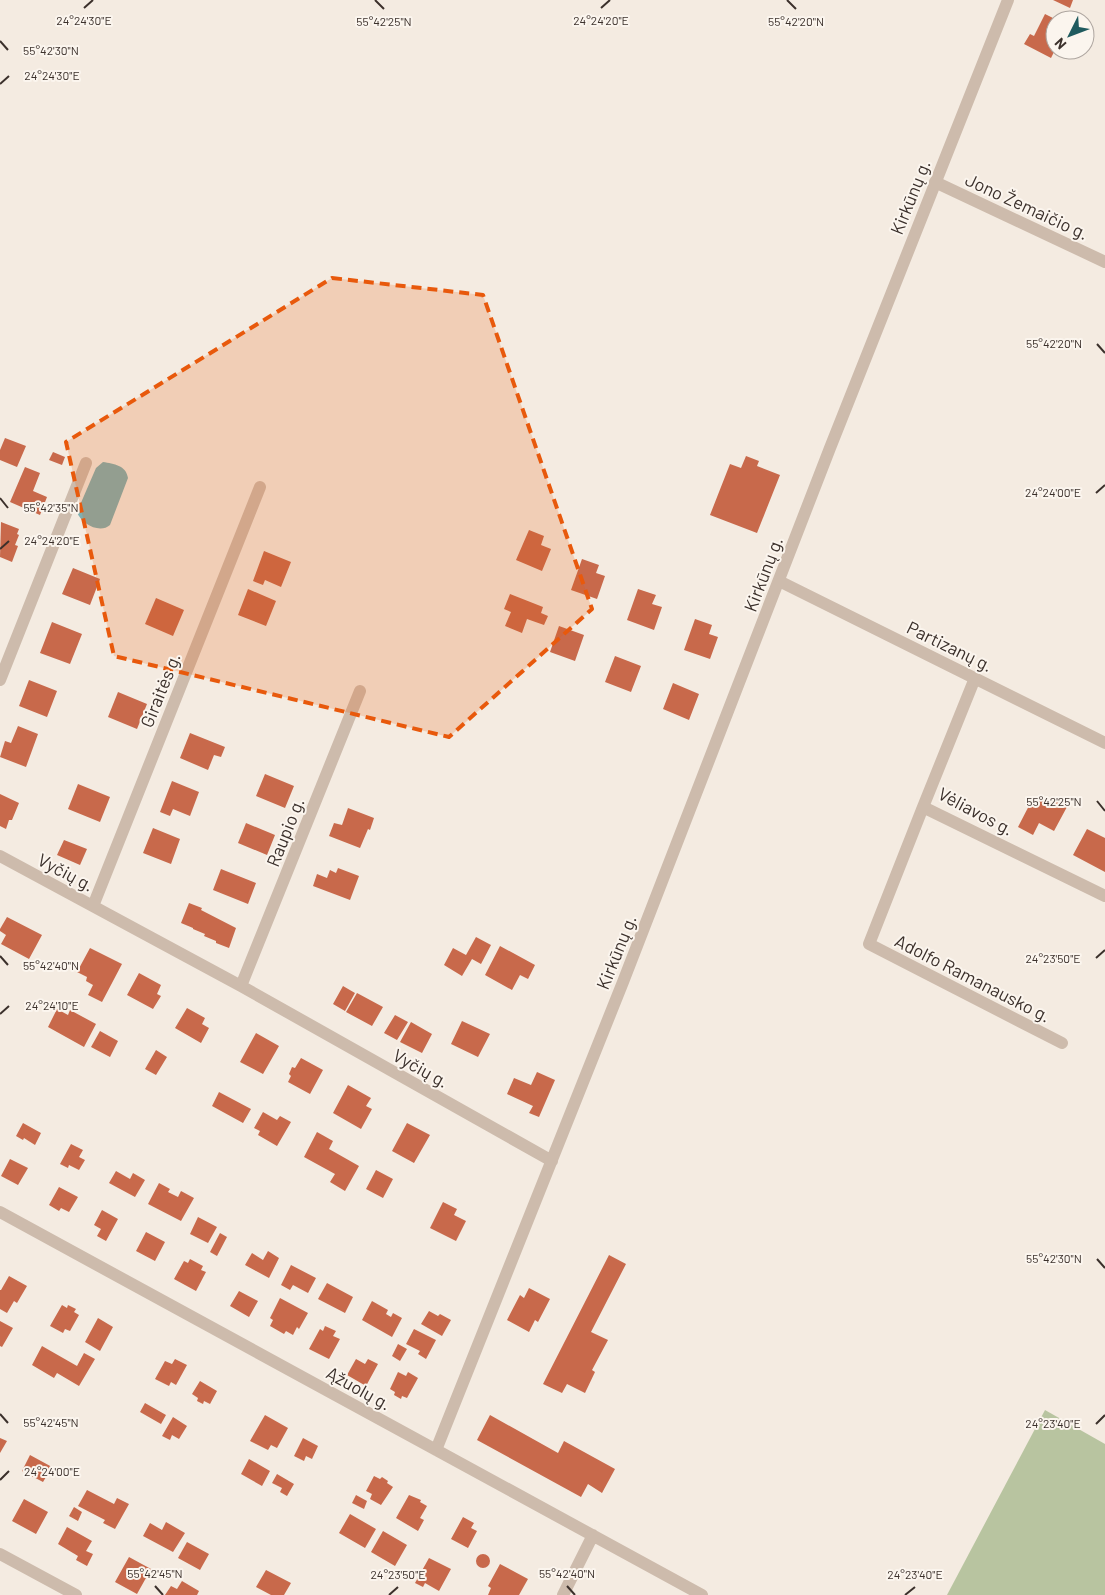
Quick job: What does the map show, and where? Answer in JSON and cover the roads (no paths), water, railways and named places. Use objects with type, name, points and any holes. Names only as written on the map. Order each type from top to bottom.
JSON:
[{"type":"street","name":"Kirkūnų g.","points":[[552,1162],[1008,0]]},
{"type":"street","name":"Jono Žemaičio g.","points":[[935,182],[1105,262]]},
{"type":"street","points":[[0,680],[86,463]]},
{"type":"street","name":"Giraitės g.","points":[[93,906],[260,487]]},
{"type":"street","name":"Partizanų g.","points":[[779,581],[1105,743]]},
{"type":"street","name":"Vėliavos g.","points":[[975,678],[923,807],[1105,896]]},
{"type":"street","name":"Raupio g.","points":[[241,986],[360,691]]},
{"type":"street","name":"Adolfo Ramanausko g.","points":[[923,807],[868,944],[1062,1043]]},
{"type":"street","name":"Vyčių g.","points":[[0,856],[241,986],[552,1162]]},
{"type":"street","points":[[436,1450],[552,1162]]},
{"type":"street","name":"Ąžuolų g.","points":[[0,1212],[702,1595]]},
{"type":"street","points":[[563,1595],[593,1535]]},
{"type":"street","points":[[0,1554],[61,1592],[76,1595]]},
{"type":"water","points":[[103,462],[122,468],[125,470],[128,478],[110,525],[106,528],[96,528],[82,520],[77,512],[96,468]]}]
